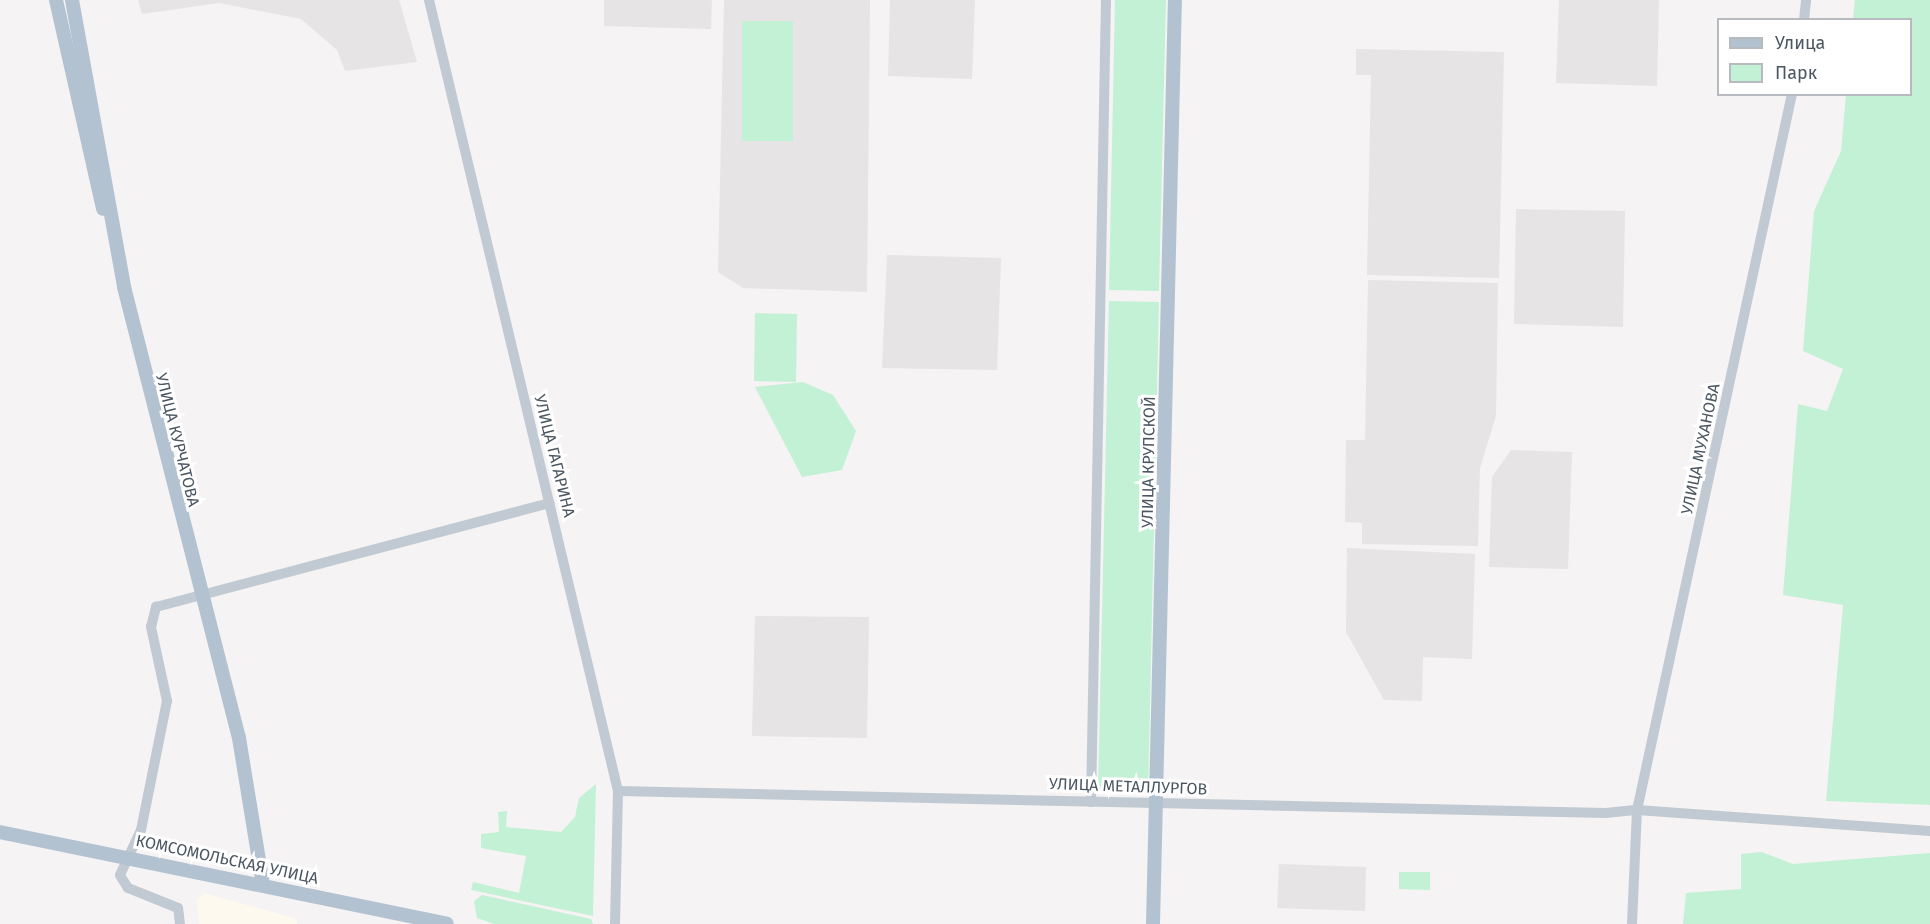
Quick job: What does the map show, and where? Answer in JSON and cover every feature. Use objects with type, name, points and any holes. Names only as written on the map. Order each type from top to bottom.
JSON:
[{"type":"main road","points":[[56,0],[124,287]]},
{"type":"main road","name":"УЛИЦА КУРЧАТОВА","points":[[72,0],[124,287],[199,591],[239,738],[263,884]]},
{"type":"main road","name":"УЛИЦА КРУПСКОЙ","points":[[1153,924],[1175,0]]},
{"type":"main road","points":[[63,28],[77,25]]},
{"type":"main road","name":"КОМСОМОЛЬСКАЯ УЛИЦА","points":[[0,832],[127,856],[447,924]]},
{"type":"street","name":"УЛИЦА ГАГАРИНА","points":[[429,0],[618,791],[615,924]]},
{"type":"street","points":[[1091,802],[1106,0]]},
{"type":"street","points":[[1804,18],[1806,0]]},
{"type":"street","name":"УЛИЦА МУХАНОВА","points":[[1632,924],[1637,810],[1792,96]]},
{"type":"street","points":[[180,924],[178,908],[123,883],[120,875],[141,830],[167,701],[151,614],[168,600],[199,591],[550,503]]},
{"type":"street","name":"УЛИЦА МЕТАЛЛУРГОВ","points":[[618,791],[1157,805],[1637,810],[1930,831]]},
{"type":"shaded area","points":[[138,0],[399,0],[417,62],[345,71],[337,50],[301,19],[219,3],[142,14]]},
{"type":"shaded area","points":[[604,0],[712,0],[711,29],[604,26]]},
{"type":"shaded area","points":[[724,0],[870,0],[867,292],[743,288],[718,272]]},
{"type":"shaded area","points":[[890,0],[975,0],[972,79],[888,76]]},
{"type":"shaded area","points":[[1559,0],[1659,0],[1657,86],[1556,83]]},
{"type":"shaded area","points":[[1356,49],[1504,52],[1499,278],[1367,275],[1371,75],[1356,75]]},
{"type":"shaded area","points":[[1516,209],[1625,211],[1623,327],[1514,324]]},
{"type":"shaded area","points":[[887,255],[1001,258],[997,370],[882,368]]},
{"type":"shaded area","points":[[1368,280],[1498,283],[1496,416],[1480,468],[1478,546],[1362,544],[1362,523],[1345,522],[1346,440],[1365,440]]},
{"type":"shaded area","points":[[1511,450],[1572,452],[1568,569],[1489,567],[1492,477]]},
{"type":"shaded area","points":[[1347,548],[1475,554],[1472,659],[1423,657],[1422,701],[1384,700],[1346,632]]},
{"type":"shaded area","points":[[755,616],[869,617],[867,738],[752,736]]},
{"type":"shaded area","points":[[1279,864],[1366,867],[1365,911],[1277,908]]},
{"type":"shaded area","points":[[205,893],[297,919],[297,924],[199,924],[197,900]]},
{"type":"green space","points":[[1115,0],[1166,0],[1159,291],[1109,290]]},
{"type":"green space","points":[[1855,0],[1930,0],[1930,805],[1826,801],[1843,605],[1783,595],[1798,404],[1827,411],[1843,369],[1803,351],[1814,211],[1841,151],[1846,96],[1912,96],[1912,18],[1853,18]]},
{"type":"green space","points":[[742,21],[793,21],[793,141],[742,141]]},
{"type":"green space","points":[[1109,301],[1159,302],[1148,794],[1098,792]]},
{"type":"green space","points":[[755,313],[797,314],[796,382],[754,381]]},
{"type":"green space","points":[[803,382],[833,395],[856,431],[842,470],[802,477],[755,387]]},
{"type":"green space","points":[[596,784],[593,916],[471,890],[473,882],[519,893],[526,856],[481,848],[481,834],[499,832],[498,812],[507,811],[506,827],[561,832],[575,817],[579,798]]},
{"type":"green space","points":[[1762,852],[1793,864],[1930,853],[1930,924],[1683,924],[1686,893],[1741,889],[1741,854]]},
{"type":"green space","points":[[1399,872],[1430,872],[1430,890],[1399,889]]},
{"type":"green space","points":[[482,895],[591,919],[593,924],[494,924],[477,918],[474,901]]}]
